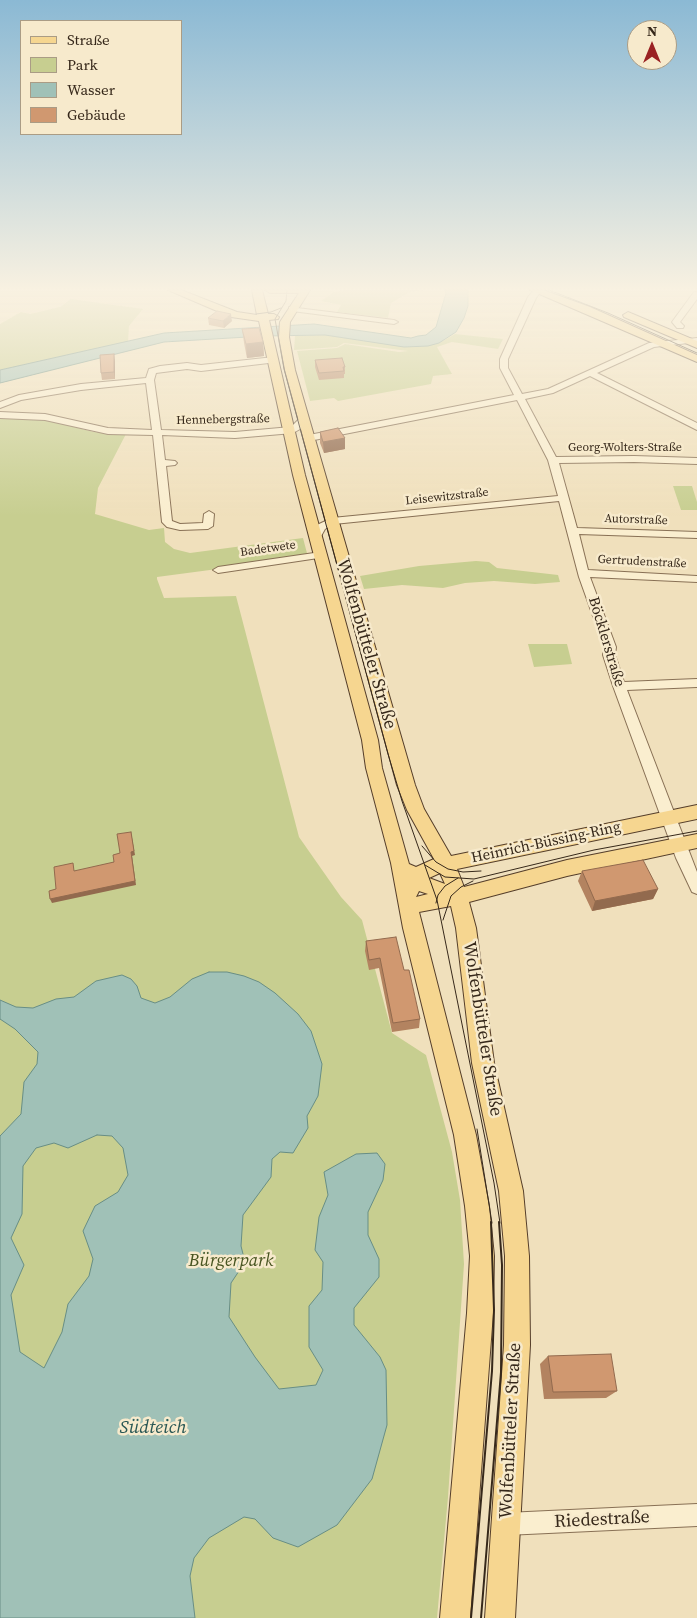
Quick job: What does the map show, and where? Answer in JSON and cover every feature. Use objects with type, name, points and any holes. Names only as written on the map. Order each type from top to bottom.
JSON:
[{"type":"main road","name":"Wolfenbütteler Straße","points":[[275,366],[289,430],[370,740],[374,768],[410,893],[465,1135],[477,1206],[482,1256],[478,1345],[455,1618]]},
{"type":"main road","name":"Wolfenbütteler Straße","points":[[291,366],[303,420],[406,785],[416,810],[446,864],[459,898],[466,928],[483,1063],[510,1191],[517,1256],[517,1345],[500,1618]]},
{"type":"main road","name":"Heinrich-Büssing-Ring","points":[[697,812],[427,869],[410,893],[459,898],[540,874],[697,842]]},
{"type":"main road","points":[[410,893],[437,891],[459,898]]},
{"type":"street","points":[[0,405],[19,398],[78,387],[150,380],[150,374],[156,369],[221,366]]},
{"type":"street","name":"Böcklerstraße","points":[[504,366],[553,460],[585,573],[610,647],[609,655],[619,686],[678,846],[697,888]]},
{"type":"street","points":[[309,438],[554,390],[607,366]]},
{"type":"street","points":[[591,373],[697,427]]},
{"type":"street","name":"Hennebergstraße","points":[[150,380],[157,433]]},
{"type":"street","name":"Hennebergstraße","points":[[0,415],[46,417],[108,431],[248,435],[289,430]]},
{"type":"street","points":[[289,430],[299,427],[303,420]]},
{"type":"street","points":[[157,433],[167,463],[163,494],[167,522],[180,527],[208,526],[209,514]]},
{"type":"street","name":"Georg-Wolters-Straße","points":[[553,460],[634,458],[697,461]]},
{"type":"street","name":"Leisewitzstraße","points":[[332,521],[564,498]]},
{"type":"street","points":[[316,536],[321,527],[332,521]]},
{"type":"street","name":"Autorstraße","points":[[573,531],[697,535]]},
{"type":"street","name":"Badetwete","points":[[218,570],[321,555]]},
{"type":"street","name":"Gertrudenstraße","points":[[585,573],[697,579]]},
{"type":"street","points":[[619,686],[697,683]]},
{"type":"street","name":"Riedestraße","points":[[506,1524],[697,1515]]},
{"type":"green space","points":[[0,366],[21,366],[0,370]]},
{"type":"green space","points":[[301,366],[447,366],[452,374],[433,376],[431,384],[338,401],[334,398],[310,401]]},
{"type":"green space","name":"Bürgerpark","points":[[0,417],[42,419],[94,432],[126,434],[98,488],[95,514],[149,530],[164,528],[165,542],[174,549],[190,553],[303,538],[308,557],[157,577],[157,579],[164,598],[236,596],[299,837],[341,897],[362,920],[392,1033],[426,1055],[452,1152],[460,1200],[464,1264],[448,1497],[437,1618],[0,1618]]},
{"type":"green space","points":[[673,486],[692,486],[697,502],[697,510],[681,510]]},
{"type":"green space","points":[[476,561],[489,562],[497,568],[558,575],[560,582],[535,584],[494,581],[465,583],[443,588],[402,585],[364,589],[360,576],[419,566]]},
{"type":"green space","points":[[528,644],[567,644],[572,664],[534,667]]},
{"type":"water","points":[[20,366],[70,366],[0,383],[0,370]]},
{"type":"water","name":"Südteich","points":[[209,972],[227,972],[259,982],[275,993],[298,1014],[311,1031],[322,1064],[318,1096],[307,1116],[308,1128],[293,1153],[280,1152],[272,1159],[271,1177],[243,1215],[241,1246],[245,1262],[231,1283],[229,1317],[279,1389],[316,1385],[323,1370],[309,1347],[309,1306],[322,1290],[323,1262],[315,1250],[319,1217],[328,1195],[324,1172],[356,1154],[377,1153],[385,1164],[383,1180],[368,1212],[368,1235],[379,1259],[379,1277],[354,1308],[354,1325],[380,1357],[386,1370],[387,1425],[372,1479],[337,1525],[298,1547],[273,1538],[255,1519],[244,1517],[209,1538],[194,1558],[190,1576],[195,1618],[0,1618],[0,1136],[21,1114],[24,1082],[37,1064],[38,1052],[15,1029],[0,1019],[0,1000],[16,1007],[33,1008],[56,999],[74,997],[96,981],[122,975],[131,979],[137,986],[141,998],[155,1003],[170,997],[192,979]],"holes":[[[97,1135],[112,1136],[123,1148],[128,1175],[118,1192],[95,1206],[83,1231],[93,1259],[89,1276],[68,1304],[62,1332],[44,1368],[20,1352],[11,1295],[24,1265],[11,1238],[22,1214],[23,1166],[36,1148],[54,1143],[68,1148]]]},
{"type":"building","points":[[101,366],[114,366],[114,372],[101,373]]},
{"type":"building","points":[[317,366],[345,367],[343,367],[344,371],[319,373]]},
{"type":"building","points":[[338,428],[345,438],[323,442],[320,432]]},
{"type":"building","points":[[131,832],[134,851],[131,852],[135,881],[50,899],[49,891],[56,889],[54,867],[73,863],[74,871],[114,862],[113,855],[120,853],[117,834]]},
{"type":"building","points":[[643,860],[658,889],[595,901],[582,871]]},
{"type":"building","points":[[396,937],[404,970],[409,970],[420,1019],[393,1023],[380,958],[369,960],[366,941]]},
{"type":"building","points":[[611,1354],[617,1391],[553,1392],[548,1356]]},
{"type":"tram line","points":[[283,366],[388,754],[402,801],[437,900]]},
{"type":"tram line","points":[[425,865],[445,877],[474,879],[594,850],[697,831]]},
{"type":"tram line","points":[[422,846],[436,862],[448,869],[463,872],[481,871]]},
{"type":"tram line","points":[[437,900],[445,886],[458,878]]},
{"type":"tram line","points":[[443,920],[451,896],[461,887],[473,881]]},
{"type":"tram line","points":[[437,900],[494,1183],[500,1223]]},
{"type":"tram line","points":[[477,1129],[492,1223]]},
{"type":"tram line","points":[[471,1618],[492,1371],[494,1310],[491,1222]]},
{"type":"tram line","points":[[481,1618],[501,1372],[502,1265],[499,1222]]}]
